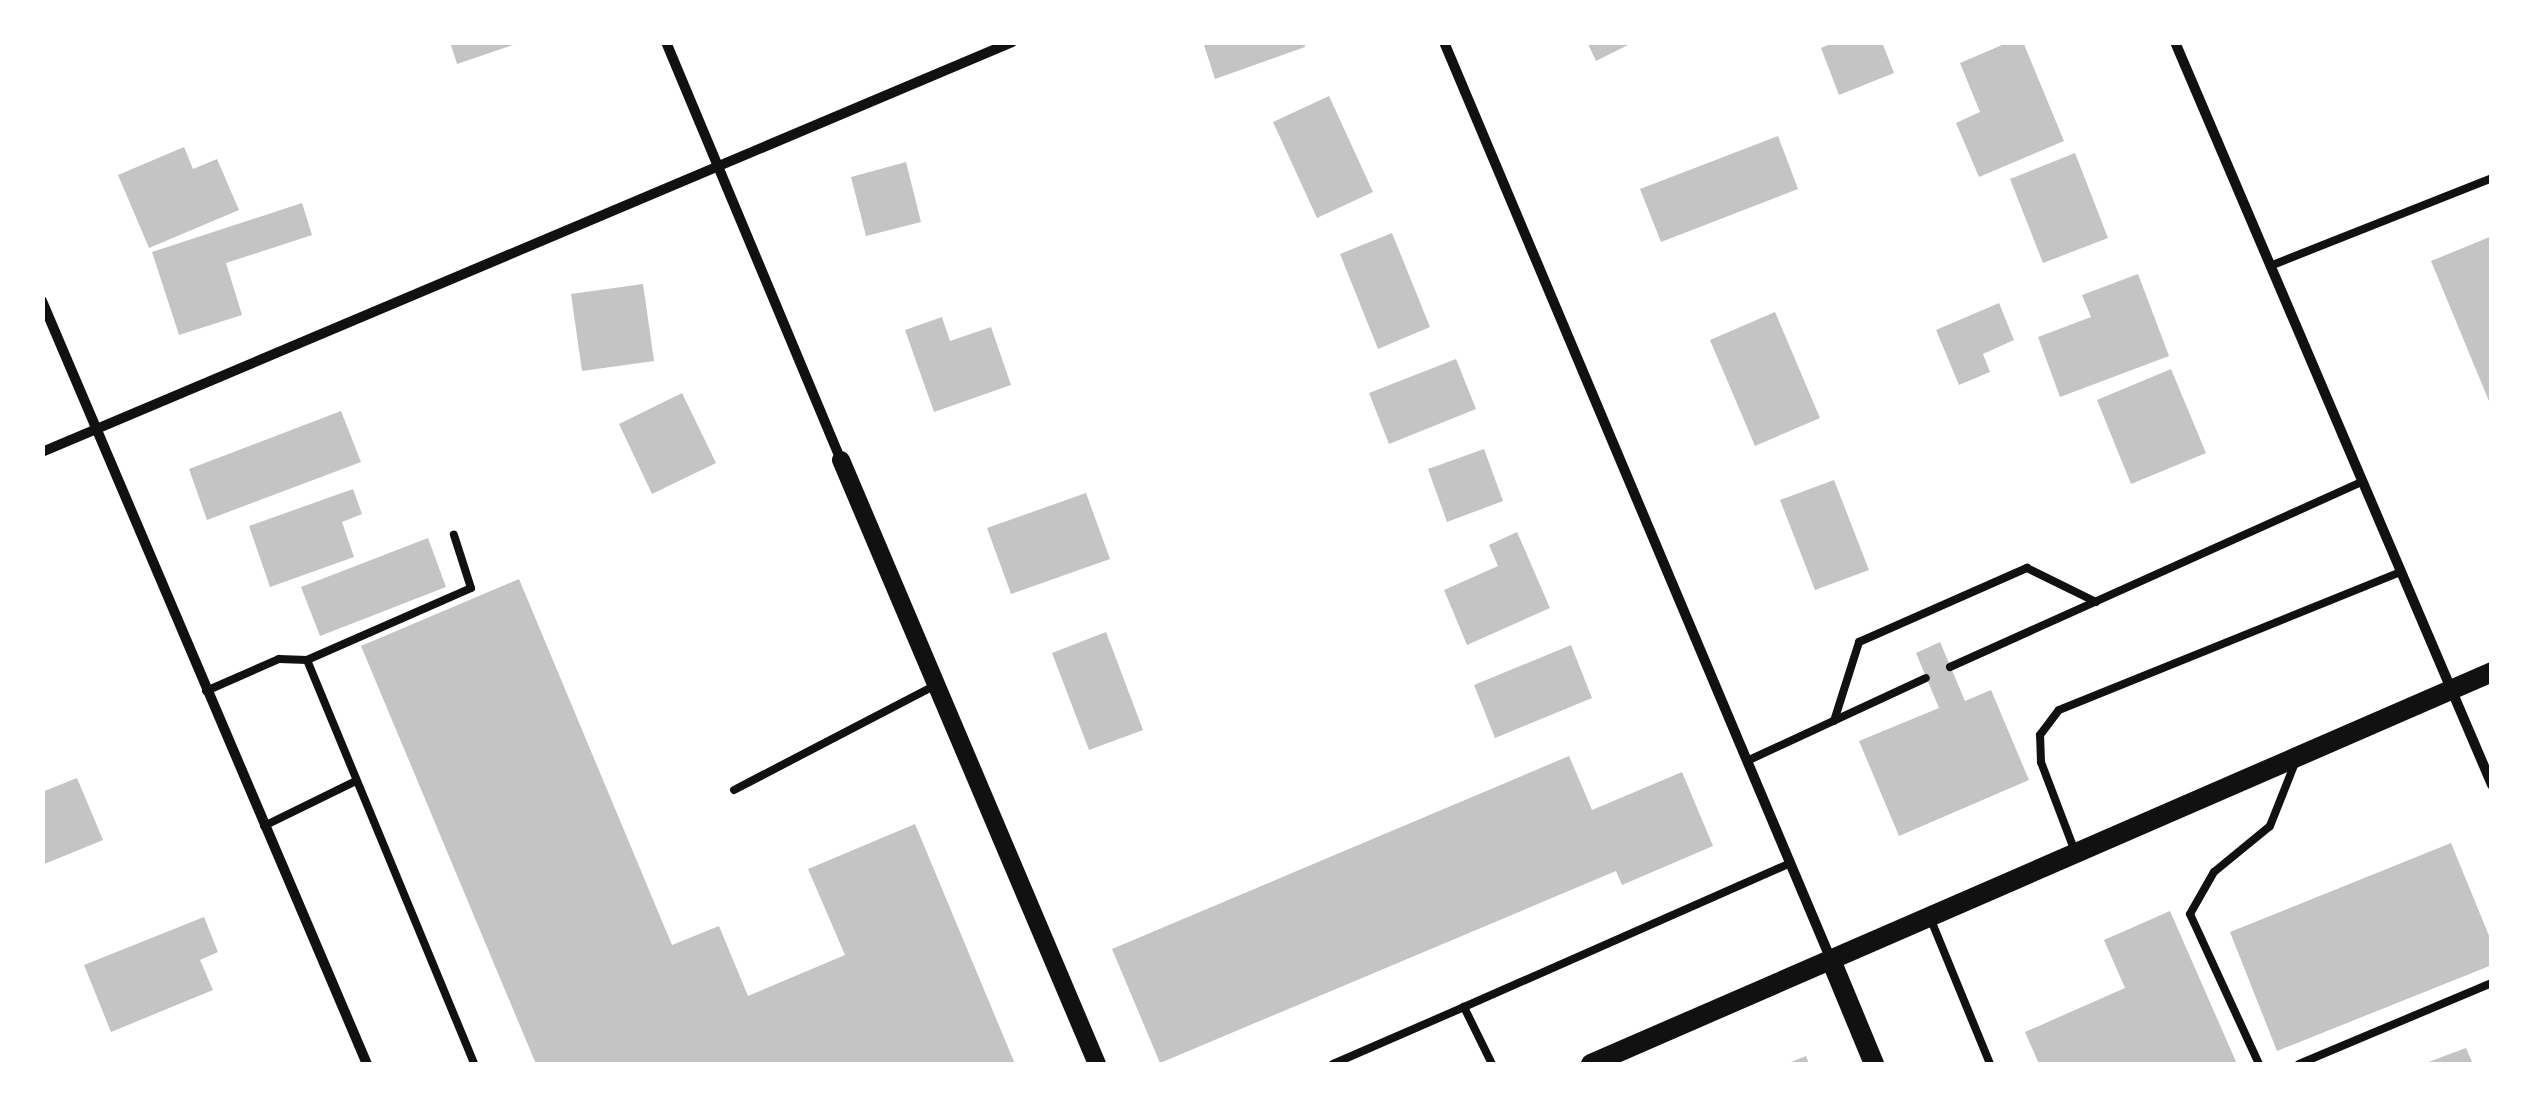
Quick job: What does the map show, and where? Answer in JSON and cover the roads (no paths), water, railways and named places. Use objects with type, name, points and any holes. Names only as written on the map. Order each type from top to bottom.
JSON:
[{"type":"main road","points":[[1591,1064],[2492,672]]},
{"type":"main road","points":[[1832,960],[1874,1064]]},
{"type":"street","points":[[666,42],[1097,1064]]},
{"type":"street","points":[[42,452],[1012,42]]},
{"type":"street","points":[[1444,42],[1832,960]]},
{"type":"street","points":[[2175,42],[2492,785]]},
{"type":"street","points":[[42,302],[367,1064]]},
{"type":"lane","points":[[2270,266],[2492,178]]},
{"type":"lane","points":[[1950,668],[2362,482]]},
{"type":"lane","points":[[205,691],[279,659],[306,660],[472,588],[454,535]]},
{"type":"lane","points":[[1834,722],[1858,642],[2027,568],[2096,602]]},
{"type":"lane","points":[[2076,854],[2041,762],[2040,735],[2059,710],[2400,572]]},
{"type":"lane","points":[[306,660],[474,1064]]},
{"type":"lane","points":[[1747,761],[1926,678]]},
{"type":"lane","points":[[734,790],[936,685]]},
{"type":"lane","points":[[2259,1064],[2190,914],[2214,872],[2270,826],[2298,756]]},
{"type":"lane","points":[[264,826],[356,781]]},
{"type":"lane","points":[[1333,1064],[1790,864]]},
{"type":"lane","points":[[1930,917],[1990,1064]]},
{"type":"lane","points":[[2299,1064],[2492,982]]},
{"type":"lane","points":[[1464,1006],[1492,1064]]}]
